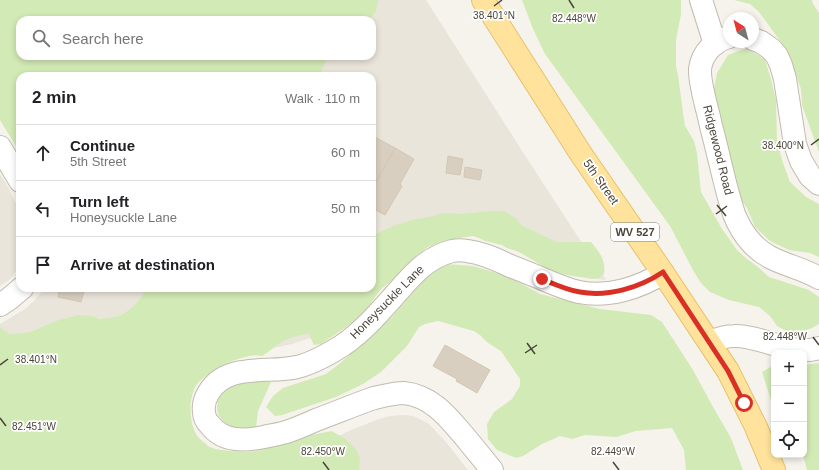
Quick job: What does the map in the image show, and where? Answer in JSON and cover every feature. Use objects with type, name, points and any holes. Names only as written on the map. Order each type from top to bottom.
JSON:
[{"type":"main road","name":"5th Street","points":[[483,0],[581,154],[663,272],[728,371],[756,427],[774,470]]},
{"type":"street","points":[[701,0],[722,40]]},
{"type":"street","name":"Ridgewood Road","points":[[722,40],[708,50],[703,58],[700,68],[701,79],[734,214],[749,241],[762,253],[777,261],[819,278]]},
{"type":"street","points":[[759,41],[771,49],[777,56],[781,65],[785,79],[795,144],[801,160],[810,176],[819,184]]},
{"type":"street","points":[[0,147],[16,174]]},
{"type":"street","name":"Honeysuckle Lane","points":[[492,470],[445,413],[425,399],[415,395],[403,393],[374,398],[288,432],[244,440],[233,439],[214,430],[207,422],[204,414],[204,405],[207,395],[212,387],[220,380],[230,375],[242,372],[296,368],[314,362],[344,344],[370,322],[420,267],[442,254],[455,250],[480,253],[493,257],[510,266],[566,289],[581,292],[598,293],[627,289],[652,280],[663,272]]},
{"type":"street","points":[[0,305],[17,292]]},
{"type":"street","points":[[710,342],[732,335],[790,348],[811,350],[819,348]]},
{"type":"shaded area","points":[[0,0],[16,16],[16,60],[376,60],[376,16],[295,16],[313,0],[426,0],[606,280],[585,277],[477,232],[435,238],[376,291],[376,72],[19,72]]},
{"type":"shaded area","points":[[0,174],[16,204],[16,271],[9,280],[0,286]]},
{"type":"shaded area","points":[[42,292],[374,292],[316,336],[292,344],[273,348],[241,351],[196,380],[186,410],[196,438],[220,456],[328,441],[376,420],[390,416],[413,416],[428,423],[446,442],[468,470],[0,470],[0,324],[25,309]]},
{"type":"green space","points":[[0,0],[378,0],[376,11],[372,16],[16,16],[16,60],[326,60],[321,72],[16,72],[16,146],[0,120]]},
{"type":"green space","points":[[522,0],[681,0],[681,14],[676,40],[676,66],[685,126],[694,141],[697,153],[701,192],[722,229],[737,250],[747,259],[769,277],[809,290],[819,297],[819,324],[801,332],[788,332],[777,326],[770,316],[759,307],[729,300],[710,292],[701,283],[670,226],[545,54],[533,29]]},
{"type":"green space","points":[[734,0],[812,0],[819,13],[819,152],[802,105],[801,89],[788,53],[759,12],[750,4]]},
{"type":"green space","points":[[747,48],[765,60],[776,100],[777,142],[790,182],[806,197],[819,204],[819,257],[810,253],[789,250],[770,241],[755,227],[747,208],[735,192],[713,93],[717,73],[728,55]]},
{"type":"green space","points":[[491,211],[506,212],[517,219],[521,225],[552,240],[558,242],[591,242],[603,260],[604,274],[599,278],[593,279],[554,272],[519,252],[473,236],[447,240],[428,247],[417,255],[396,277],[381,289],[365,312],[321,344],[314,345],[309,333],[289,338],[262,356],[248,356],[225,364],[213,371],[195,387],[191,403],[193,427],[201,440],[210,447],[231,451],[253,452],[275,442],[332,431],[349,442],[357,450],[360,460],[359,470],[0,470],[0,327],[9,334],[23,333],[31,332],[56,321],[78,315],[92,316],[100,319],[115,317],[122,315],[134,306],[145,292],[376,292],[376,234],[393,226],[412,220],[434,216],[440,213],[462,214]]},
{"type":"green space","points":[[446,264],[473,266],[507,276],[540,294],[600,309],[651,315],[662,322],[693,370],[731,438],[743,470],[686,470],[684,450],[672,428],[636,431],[616,437],[585,435],[572,439],[560,436],[542,444],[523,456],[516,458],[497,450],[488,439],[487,424],[494,412],[512,399],[520,386],[520,379],[501,351],[488,343],[480,335],[474,331],[438,321],[419,327],[407,346],[381,372],[363,384],[336,397],[282,415],[275,416],[266,407],[273,396],[283,388],[326,374],[338,365],[391,318],[430,273]]},
{"type":"green space","points":[[819,363],[819,470],[807,470],[804,458],[807,458],[807,365]]},
{"type":"green space","points":[[771,367],[771,400],[762,372]]},
{"type":"green space","points":[[257,380],[271,382],[258,411],[256,428],[246,429],[232,427],[224,422],[218,413],[217,408],[223,393],[234,385]]},
{"type":"building","points":[[376,138],[395,148],[376,182]]},
{"type":"building","points":[[395,148],[414,159],[400,184],[402,186],[385,215],[376,210],[376,182]]},
{"type":"building","points":[[448,156],[463,159],[460,175],[446,173]]},
{"type":"building","points":[[465,167],[482,170],[480,180],[464,177]]},
{"type":"building","points":[[59,292],[84,292],[81,302],[58,297]]},
{"type":"building","points":[[445,345],[490,370],[477,393],[456,381],[457,379],[433,366]]},
{"type":"route","points":[[542,279],[566,289],[598,293],[612,292],[640,285],[652,280],[663,272],[728,371],[744,403]]}]
